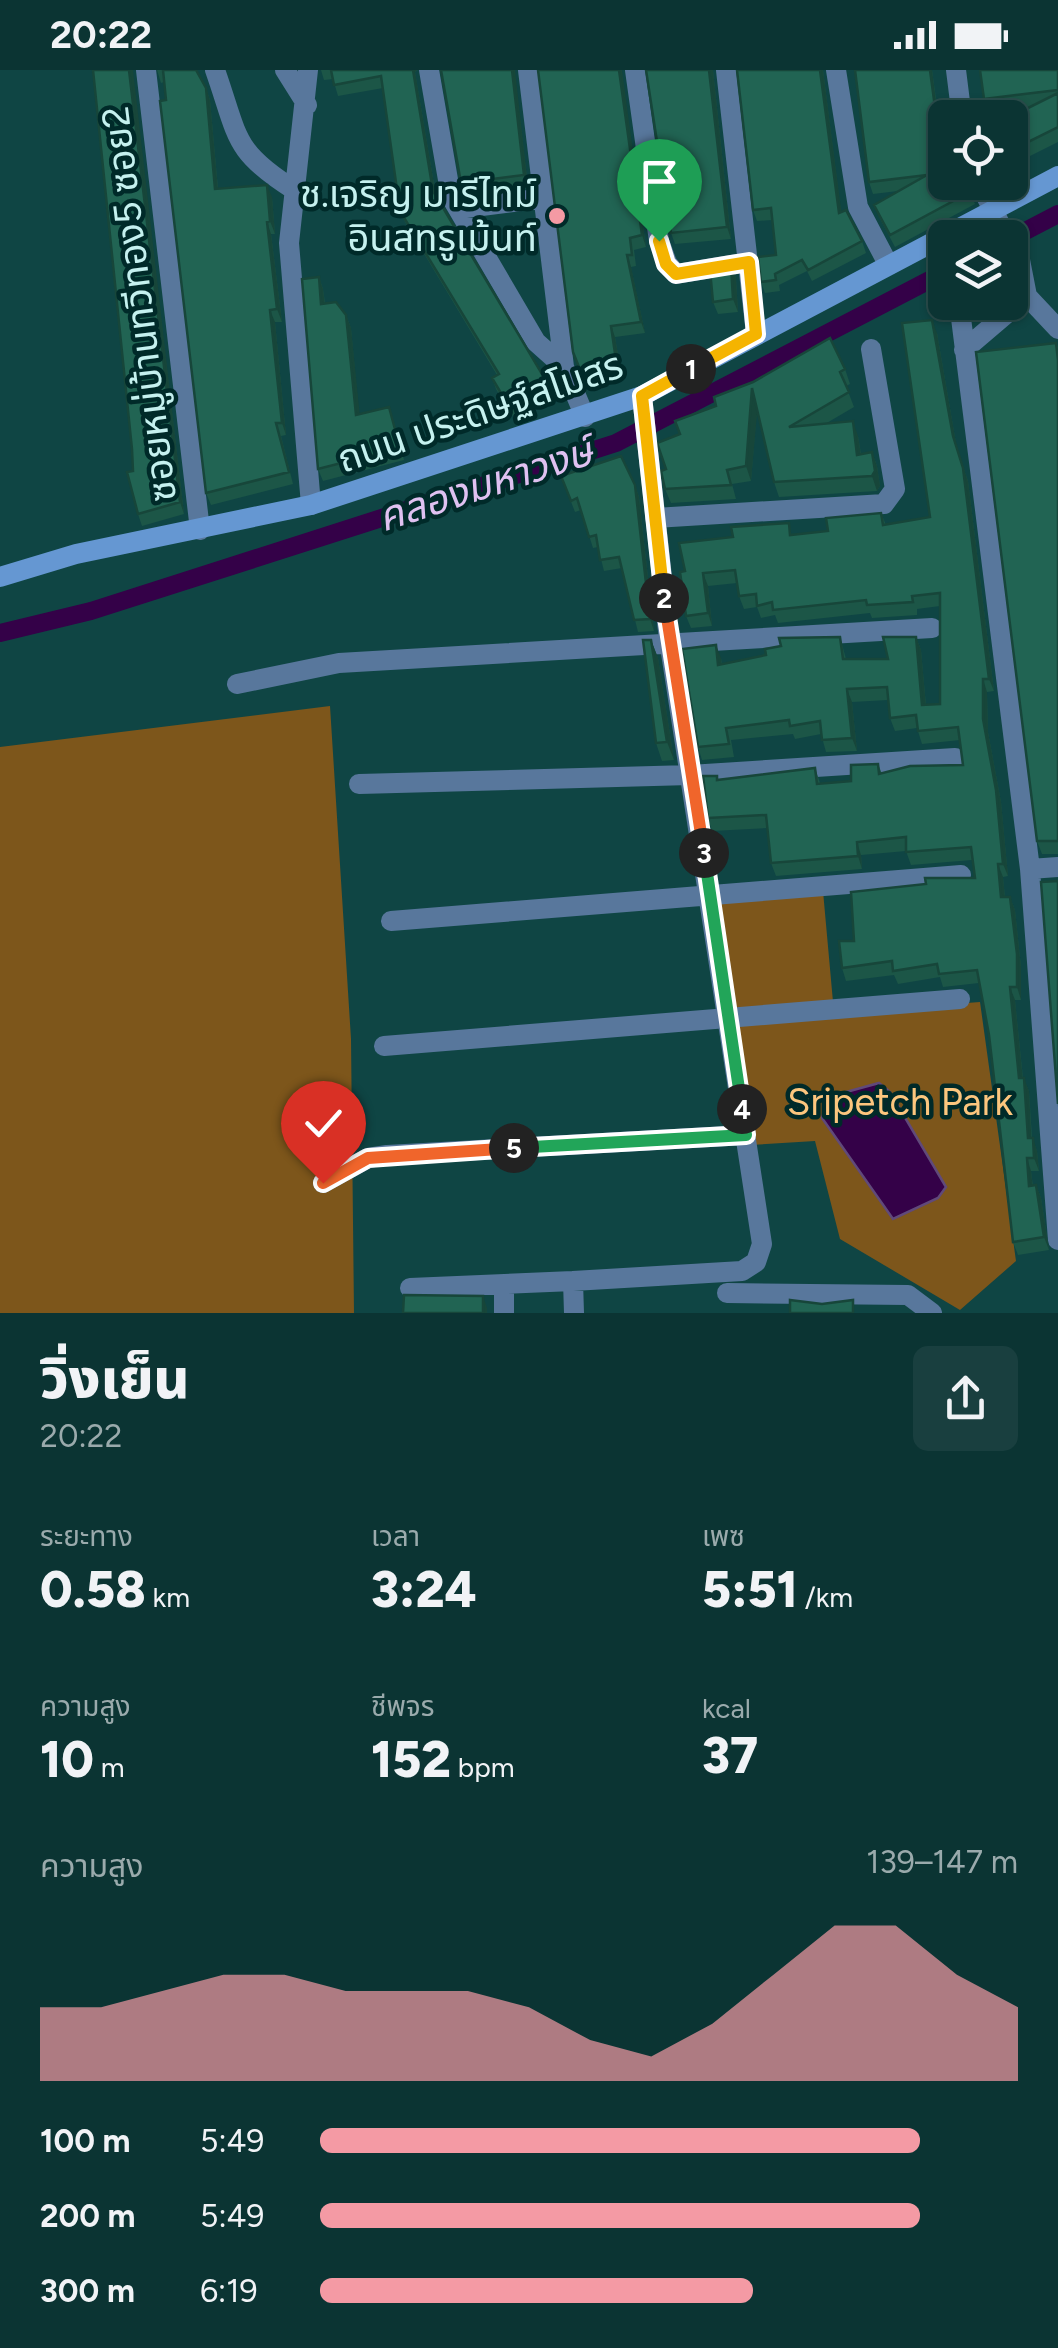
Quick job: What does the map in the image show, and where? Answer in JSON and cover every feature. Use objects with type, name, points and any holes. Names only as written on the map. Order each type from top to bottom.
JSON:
[{"type":"street","name":"ซอยหมู่บ้านทวีทอง5 ซอย2","points":[[146,70],[200,530]]},
{"type":"street","points":[[215,70],[241,147],[250,160],[296,191]]},
{"type":"street","points":[[285,70],[307,104]]},
{"type":"street","points":[[308,70],[289,244],[311,505]]},
{"type":"street","points":[[429,70],[446,182],[458,209],[536,342],[564,367]]},
{"type":"street","points":[[528,70],[564,367],[585,417]]},
{"type":"street","points":[[636,70],[659,241],[666,264],[676,274],[749,262]]},
{"type":"street","points":[[726,70],[756,334]]},
{"type":"street","points":[[836,70],[858,208],[888,264]]},
{"type":"street","points":[[956,70],[960,100]]},
{"type":"street","name":"ถนน ประดิษฐ์สโมสร","points":[[1019,220],[1058,176]]},
{"type":"street","points":[[458,209],[545,198]]},
{"type":"street","name":"ถนน ประดิษฐ์สโมสร","points":[[0,577],[76,554],[311,505],[585,417],[642,396],[888,264],[928,254]]},
{"type":"street","points":[[1028,297],[1058,329]]},
{"type":"street","points":[[960,320],[1030,870],[1058,1240]]},
{"type":"street","points":[[964,350],[999,320]]},
{"type":"street","points":[[655,518],[884,504],[896,489],[894,464],[871,349]]},
{"type":"street","points":[[410,1288],[742,1271],[756,1262],[762,1244],[670,640],[642,396]]},
{"type":"street","points":[[237,684],[339,663],[670,640],[932,628]]},
{"type":"street","points":[[359,784],[690,775],[955,758]]},
{"type":"street","points":[[1030,870],[1058,867]]},
{"type":"street","points":[[390,920],[961,875]]},
{"type":"street","points":[[384,1046],[960,998]]},
{"type":"street","points":[[323,1183],[368,1158],[387,1155],[746,1135]]},
{"type":"street","points":[[572,1281],[574,1313]]},
{"type":"street","points":[[504,1284],[504,1313]]},
{"type":"street","points":[[727,1293],[773,1304],[874,1303],[908,1296],[932,1313]]},
{"type":"green space","points":[[330,706],[351,1039],[354,1313],[0,1313],[0,747]]},
{"type":"green space","name":"Sripetch Park","points":[[823,891],[834,1013],[980,1002],[1016,1261],[960,1310],[840,1239],[815,1141],[750,1145],[710,898]]},
{"type":"shaded area","points":[[879,1083],[890,1092],[946,1187],[938,1198],[893,1219],[822,1118],[828,1097]]},
{"type":"building","points":[[93,70],[129,70],[180,502],[138,514],[127,472],[133,471],[132,449]]},
{"type":"building","points":[[163,70],[196,70],[206,88],[215,189],[267,185],[277,309],[270,310],[282,423],[276,423],[289,472],[206,493],[160,101],[166,100]]},
{"type":"building","points":[[331,70],[413,70],[433,191],[548,384],[508,405],[492,378],[499,374],[400,211],[381,76],[334,85]]},
{"type":"building","points":[[441,70],[512,70],[524,175],[461,183]]},
{"type":"building","points":[[538,70],[619,70],[642,235],[630,238],[632,255],[627,255],[641,322],[611,326],[617,367],[581,372],[573,352]]},
{"type":"building","points":[[646,70],[709,70],[727,227],[671,233]]},
{"type":"building","points":[[737,70],[820,70],[839,213],[846,210],[862,241],[808,270],[802,260],[775,274],[776,280],[761,282],[758,257],[776,255],[771,208],[753,210]]},
{"type":"building","points":[[855,70],[930,70],[934,100],[928,100],[928,200],[955,200],[890,235],[874,205],[927,175],[869,182]]},
{"type":"building","points":[[980,70],[1058,70],[1058,90],[984,99]]},
{"type":"building","points":[[1058,93],[1058,127],[1028,142],[1028,108]]},
{"type":"building","points":[[731,266],[733,299],[713,302],[710,270]]},
{"type":"building","points":[[319,277],[321,304],[336,302],[346,315],[356,415],[389,407],[400,448],[318,469],[302,279]]},
{"type":"building","points":[[932,320],[953,436],[963,468],[989,679],[983,679],[983,719],[996,790],[1003,864],[998,864],[1001,897],[1010,897],[1017,954],[1017,987],[1010,987],[1019,1078],[1024,1078],[1028,1138],[1033,1138],[1034,1158],[1027,1158],[1029,1186],[1036,1185],[1044,1237],[1013,1242],[989,1035],[977,970],[939,974],[937,964],[893,971],[892,961],[842,968],[839,941],[854,941],[851,892],[926,884],[925,878],[975,878],[971,847],[906,852],[906,837],[857,842],[858,856],[771,863],[766,815],[708,818],[703,776],[717,776],[717,780],[815,768],[817,784],[851,781],[851,765],[878,764],[879,774],[910,766],[963,765],[958,727],[918,731],[916,715],[890,718],[887,687],[847,689],[852,738],[822,740],[820,721],[790,726],[789,720],[726,728],[729,744],[698,747],[682,649],[716,645],[718,665],[766,655],[765,649],[781,646],[779,638],[840,637],[843,659],[888,659],[883,637],[916,637],[922,705],[940,704],[940,593],[912,596],[913,602],[867,605],[866,600],[773,610],[772,602],[757,606],[756,594],[739,596],[735,570],[703,573],[708,613],[686,616],[680,572],[685,571],[679,543],[733,537],[731,527],[789,523],[790,535],[828,531],[826,518],[881,513],[883,525],[930,517],[902,323]]},
{"type":"building","points":[[830,338],[845,369],[840,372],[849,392],[789,427],[853,421],[857,455],[872,452],[872,476],[774,482],[752,388],[746,466],[727,470],[731,485],[665,489],[661,471],[666,469],[657,443],[680,434],[675,421],[716,406],[714,397],[753,382]]},
{"type":"building","points":[[1056,343],[1058,841],[1037,841],[976,352]]},
{"type":"building","points":[[621,456],[635,485],[650,619],[634,620],[619,557],[600,560],[596,535],[589,537],[577,498],[571,501],[561,476]]},
{"type":"building","points":[[643,640],[651,640],[667,742],[656,743]]},
{"type":"building","points":[[1058,881],[1058,1104],[1041,882]]},
{"type":"building","points":[[404,1295],[483,1296],[483,1313],[403,1313]]},
{"type":"building","points":[[790,1300],[822,1304],[853,1300],[853,1313],[790,1313]]},
{"type":"waterway","name":"คลองมหาวงษ์","points":[[1028,230],[1058,214]]},
{"type":"waterway","name":"คลองมหาวงษ์","points":[[0,633],[91,611],[616,443],[928,281]]},
{"type":"place","name":"ช.เจริญ มารีไทม์ อินสทรูเม้นท์","points":[[557,216]]},
{"type":"route","points":[[323,1183],[368,1158],[387,1155],[746,1135],[670,640],[642,396],[756,334],[749,262],[676,274],[666,264],[659,241]]}]
